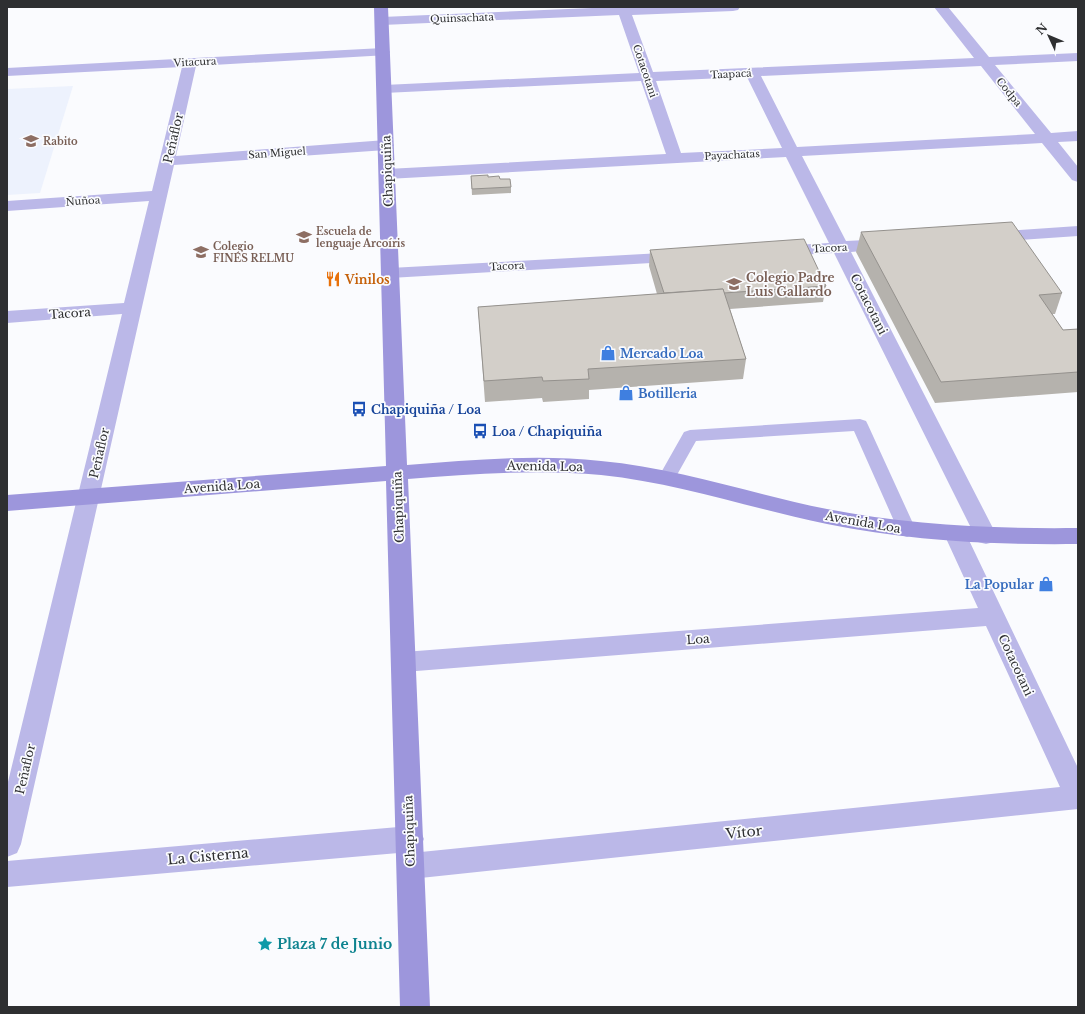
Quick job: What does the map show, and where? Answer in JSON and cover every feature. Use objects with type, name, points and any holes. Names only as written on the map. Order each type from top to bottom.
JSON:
[{"type":"street","name":"Quinsachata","points":[[382,14],[733,7]]},
{"type":"street","name":"Codpa","points":[[941,7],[1078,177]]},
{"type":"street","name":"Cotacotani","points":[[624,9],[675,158]]},
{"type":"street","name":"Chapiquiña","points":[[382,14],[416,1007]]},
{"type":"street","name":"Vitacura","points":[[7,72],[383,52]]},
{"type":"street","name":"Taapacá","points":[[384,89],[1078,57]]},
{"type":"street","name":"Peñaflor","points":[[7,844],[190,62]]},
{"type":"street","name":"Cotacotani","points":[[752,73],[986,536]]},
{"type":"street","name":"Payachatas","points":[[387,174],[1078,136]]},
{"type":"street","name":"San Miguel","points":[[167,161],[386,145]]},
{"type":"street","name":"Ñuñoa","points":[[7,206],[159,195]]},
{"type":"street","points":[[975,238],[1078,231]]},
{"type":"street","name":"Tacora","points":[[761,252],[904,243]]},
{"type":"street","name":"Tacora","points":[[390,273],[698,256]]},
{"type":"street","name":"Tacora","points":[[7,317],[132,308]]},
{"type":"street","name":"Avenida Loa","points":[[7,503],[455,468],[539,464],[603,468],[666,478],[826,516],[907,530],[986,536],[1078,536]]},
{"type":"street","name":"Cotacotani","points":[[955,534],[1078,797]]},
{"type":"street","name":"Loa","points":[[404,662],[993,616]]},
{"type":"street","name":"Vítor","points":[[410,866],[1078,797]]},
{"type":"street","name":"La Cisterna","points":[[7,874],[410,838]]},
{"type":"lane","points":[[666,478],[690,436],[860,425],[907,530]]},
{"type":"shaded area","name":"Rabito","points":[[73,86],[40,193],[7,195],[7,89]]},
{"type":"building","points":[[488,175],[488,177],[499,176],[500,179],[510,179],[511,187],[472,189],[471,176]]},
{"type":"building","points":[[1012,222],[1062,293],[1039,295],[1063,330],[1078,329],[1078,372],[941,382],[861,232]]},
{"type":"building","name":"Colegio Padre Luis Gallardo","points":[[804,239],[826,286],[724,293],[723,289],[664,293],[650,250]]},
{"type":"building","name":"Mercado Loa","points":[[723,289],[746,359],[588,369],[589,379],[543,381],[542,377],[484,381],[478,307]]},
{"type":"place","name":"Rabito","points":[[31,141]]},
{"type":"place","name":"Escuela de lenguaje Arcoíris","points":[[304,237]]},
{"type":"place","name":"Colegio FINÉS RELMU","points":[[201,252]]},
{"type":"place","name":"Vinilos","points":[[333,279]]},
{"type":"place","name":"Colegio Padre Luis Gallardo","points":[[734,284]]},
{"type":"place","name":"Mercado Loa","points":[[608,353]]},
{"type":"place","name":"Botilleria","points":[[626,393]]},
{"type":"place","name":"Chapiquiña / Loa","points":[[359,409]]},
{"type":"place","name":"Loa / Chapiquiña","points":[[480,431]]},
{"type":"place","name":"La Popular","points":[[1046,584]]},
{"type":"place","name":"Plaza 7 de Junio","points":[[265,944]]}]
